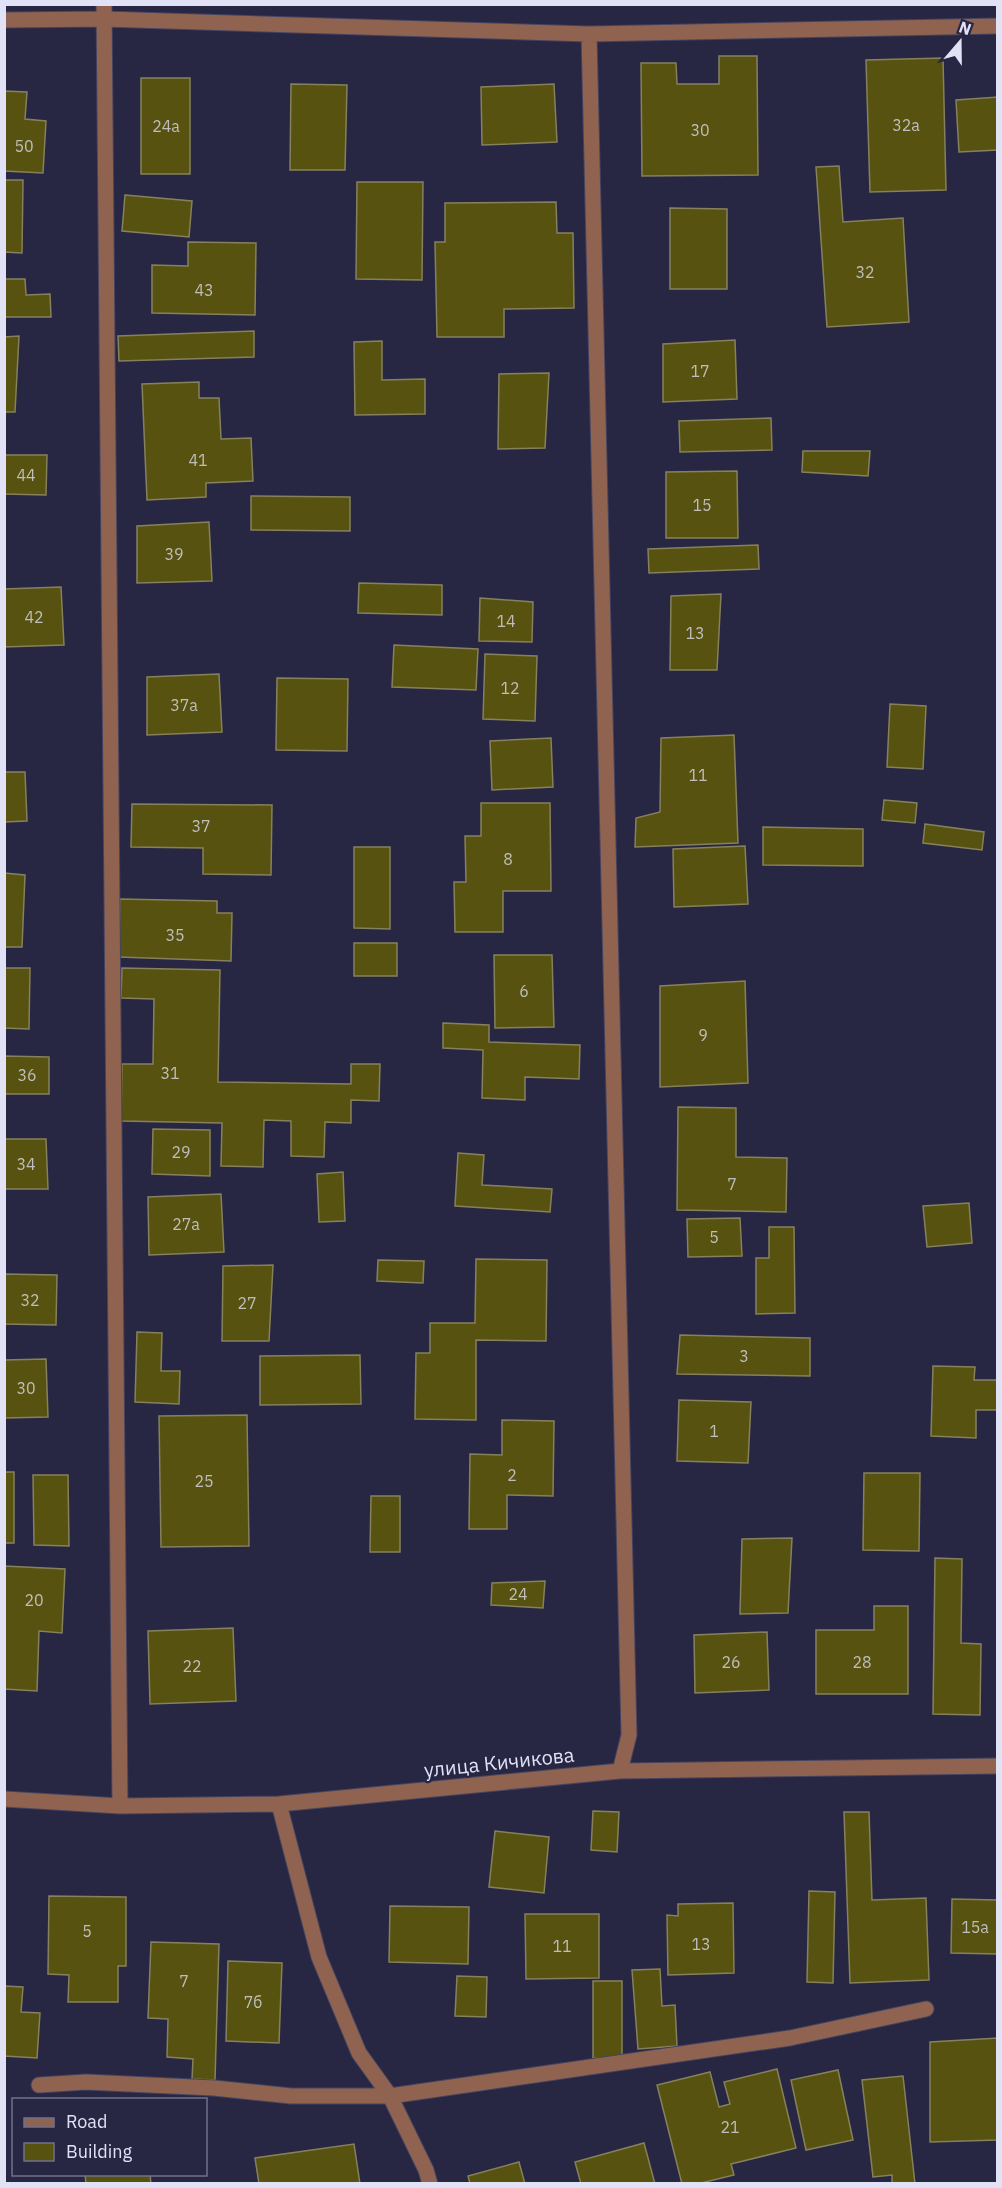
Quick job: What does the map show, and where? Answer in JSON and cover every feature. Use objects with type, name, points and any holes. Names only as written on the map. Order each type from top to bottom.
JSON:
[{"type":"street","points":[[4,20],[104,12],[589,34],[998,26]]},
{"type":"street","points":[[104,12],[120,1806]]},
{"type":"street","points":[[589,34],[629,1735],[620,1771]]},
{"type":"street","name":"улица Кичикова","points":[[4,1799],[120,1806],[279,1804],[620,1771],[998,1766]]},
{"type":"street","points":[[279,1804],[319,1957],[359,2053],[390,2096],[426,2170],[430,2184]]},
{"type":"street","points":[[39,2085],[86,2082],[214,2088],[291,2096],[390,2096],[790,2038],[926,2009]]},
{"type":"building","points":[[719,56],[757,56],[758,175],[642,176],[641,63],[676,63],[677,84],[719,84]]},
{"type":"building","points":[[943,58],[946,190],[870,192],[866,60]]},
{"type":"building","points":[[141,78],[190,78],[190,174],[141,174]]},
{"type":"building","points":[[291,84],[347,85],[345,170],[290,170]]},
{"type":"building","points":[[554,84],[557,142],[482,145],[481,87]]},
{"type":"building","points":[[4,91],[27,92],[25,119],[46,121],[43,173],[4,171]]},
{"type":"building","points":[[998,97],[998,150],[959,152],[956,100]]},
{"type":"building","points":[[839,166],[843,222],[903,218],[909,322],[827,327],[816,167]]},
{"type":"building","points":[[4,180],[23,180],[22,253],[4,252]]},
{"type":"building","points":[[357,182],[423,182],[422,280],[356,279]]},
{"type":"building","points":[[125,195],[192,201],[189,237],[122,231]]},
{"type":"building","points":[[556,202],[557,233],[573,233],[574,308],[504,309],[504,337],[437,337],[435,242],[445,242],[445,203]]},
{"type":"building","points":[[670,208],[727,209],[727,289],[670,289]]},
{"type":"building","points":[[188,242],[256,243],[255,315],[152,313],[152,265],[188,266]]},
{"type":"building","points":[[4,279],[25,279],[26,295],[50,294],[51,317],[4,317]]},
{"type":"building","points":[[254,331],[254,357],[119,361],[118,336]]},
{"type":"building","points":[[19,336],[15,412],[4,412],[4,337]]},
{"type":"building","points":[[735,340],[737,399],[663,402],[663,344]]},
{"type":"building","points":[[382,341],[382,380],[425,379],[425,414],[355,415],[354,342]]},
{"type":"building","points":[[549,373],[545,448],[498,449],[499,374]]},
{"type":"building","points":[[199,382],[199,398],[219,398],[221,439],[251,438],[253,481],[206,483],[206,497],[147,500],[142,384]]},
{"type":"building","points":[[771,418],[772,450],[680,452],[679,421]]},
{"type":"building","points":[[803,451],[870,451],[868,476],[802,472]]},
{"type":"building","points":[[4,455],[47,455],[46,495],[4,494]]},
{"type":"building","points":[[737,471],[738,538],[666,538],[666,472]]},
{"type":"building","points":[[251,496],[350,497],[350,531],[251,530]]},
{"type":"building","points":[[209,522],[212,581],[137,583],[137,526]]},
{"type":"building","points":[[758,545],[759,569],[649,573],[648,549]]},
{"type":"building","points":[[359,583],[442,585],[442,615],[358,613]]},
{"type":"building","points":[[61,587],[64,645],[4,647],[4,589]]},
{"type":"building","points":[[721,594],[717,670],[670,670],[671,596]]},
{"type":"building","points":[[480,598],[533,602],[532,642],[479,641]]},
{"type":"building","points":[[394,645],[478,649],[476,690],[392,687]]},
{"type":"building","points":[[485,654],[537,656],[535,721],[483,719]]},
{"type":"building","points":[[219,674],[222,732],[147,735],[147,677]]},
{"type":"building","points":[[277,678],[348,679],[347,751],[276,750]]},
{"type":"building","points":[[890,704],[926,706],[923,769],[887,767]]},
{"type":"building","points":[[734,735],[738,843],[635,847],[636,818],[660,812],[661,738]]},
{"type":"building","points":[[551,738],[553,787],[492,790],[490,741]]},
{"type":"building","points":[[4,772],[25,772],[27,821],[4,822]]},
{"type":"building","points":[[884,800],[917,803],[915,823],[882,820]]},
{"type":"building","points":[[481,803],[550,803],[551,891],[503,891],[503,932],[455,932],[454,882],[466,882],[465,836],[481,836]]},
{"type":"building","points":[[132,804],[272,805],[271,875],[203,874],[203,848],[131,847]]},
{"type":"building","points":[[925,824],[984,832],[982,850],[923,843]]},
{"type":"building","points":[[763,827],[863,829],[863,866],[763,865]]},
{"type":"building","points":[[745,846],[748,904],[674,907],[673,849]]},
{"type":"building","points":[[354,847],[390,847],[390,929],[354,928]]},
{"type":"building","points":[[4,873],[25,875],[22,947],[4,947]]},
{"type":"building","points":[[120,899],[217,901],[217,913],[232,913],[231,961],[119,957]]},
{"type":"building","points":[[354,943],[397,943],[397,976],[354,976]]},
{"type":"building","points":[[494,955],[552,955],[554,1027],[495,1028]]},
{"type":"building","points":[[4,968],[30,968],[29,1029],[4,1028]]},
{"type":"building","points":[[122,968],[220,970],[218,1082],[351,1084],[351,1064],[380,1064],[379,1101],[351,1100],[351,1123],[325,1122],[324,1157],[291,1156],[291,1121],[264,1120],[263,1167],[221,1166],[222,1123],[121,1121],[122,1064],[153,1064],[154,999],[121,998]]},
{"type":"building","points":[[745,981],[748,1083],[660,1087],[660,986]]},
{"type":"building","points":[[443,1023],[489,1025],[489,1042],[580,1045],[579,1079],[525,1077],[525,1100],[482,1098],[483,1050],[443,1048]]},
{"type":"building","points":[[4,1056],[49,1057],[49,1094],[4,1094]]},
{"type":"building","points":[[678,1107],[736,1108],[736,1157],[787,1158],[786,1212],[677,1210]]},
{"type":"building","points":[[153,1129],[210,1130],[210,1176],[152,1174]]},
{"type":"building","points":[[4,1139],[46,1139],[48,1189],[4,1189]]},
{"type":"building","points":[[458,1153],[484,1155],[482,1185],[552,1189],[550,1212],[455,1206]]},
{"type":"building","points":[[343,1172],[345,1221],[319,1222],[317,1174]]},
{"type":"building","points":[[221,1194],[224,1252],[149,1255],[148,1197]]},
{"type":"building","points":[[969,1203],[972,1243],[927,1247],[923,1206]]},
{"type":"building","points":[[740,1218],[742,1256],[688,1257],[687,1219]]},
{"type":"building","points":[[769,1227],[794,1227],[795,1313],[756,1314],[756,1258],[769,1258]]},
{"type":"building","points":[[476,1259],[547,1260],[546,1341],[476,1340],[476,1420],[415,1419],[416,1353],[430,1353],[430,1323],[475,1323]]},
{"type":"building","points":[[378,1260],[424,1261],[423,1283],[377,1281]]},
{"type":"building","points":[[273,1265],[269,1341],[222,1341],[223,1266]]},
{"type":"building","points":[[4,1274],[57,1275],[56,1325],[4,1324]]},
{"type":"building","points":[[137,1332],[162,1333],[161,1371],[180,1371],[179,1404],[135,1402]]},
{"type":"building","points":[[680,1335],[810,1338],[810,1376],[677,1374]]},
{"type":"building","points":[[360,1355],[361,1404],[260,1405],[260,1356]]},
{"type":"building","points":[[46,1359],[48,1417],[4,1418],[4,1360]]},
{"type":"building","points":[[933,1366],[975,1367],[974,1380],[998,1380],[998,1410],[976,1410],[976,1438],[931,1436]]},
{"type":"building","points":[[679,1400],[751,1402],[748,1463],[677,1461]]},
{"type":"building","points":[[247,1415],[249,1546],[161,1547],[159,1416]]},
{"type":"building","points":[[502,1420],[554,1421],[553,1496],[507,1495],[507,1529],[469,1529],[470,1454],[502,1455]]},
{"type":"building","points":[[4,1472],[14,1472],[14,1543],[4,1543]]},
{"type":"building","points":[[864,1473],[920,1473],[919,1551],[863,1550]]},
{"type":"building","points":[[33,1475],[68,1475],[69,1546],[34,1545]]},
{"type":"building","points":[[371,1496],[400,1496],[400,1552],[370,1552]]},
{"type":"building","points":[[792,1538],[788,1613],[740,1614],[742,1539]]},
{"type":"building","points":[[935,1558],[962,1559],[961,1643],[981,1644],[980,1715],[933,1714]]},
{"type":"building","points":[[4,1566],[65,1569],[62,1633],[39,1631],[37,1691],[4,1689]]},
{"type":"building","points":[[545,1581],[543,1608],[491,1605],[492,1583]]},
{"type":"building","points":[[998,1585],[998,1689],[997,1689]]},
{"type":"building","points":[[874,1606],[908,1606],[908,1694],[816,1694],[816,1630],[874,1630]]},
{"type":"building","points":[[233,1628],[236,1701],[150,1704],[148,1631]]},
{"type":"building","points":[[767,1632],[769,1690],[695,1693],[694,1635]]},
{"type":"building","points":[[593,1811],[619,1812],[617,1852],[591,1850]]},
{"type":"building","points":[[844,1812],[869,1812],[872,1900],[926,1898],[929,1980],[850,1983]]},
{"type":"building","points":[[495,1831],[549,1837],[544,1893],[489,1887]]},
{"type":"building","points":[[809,1891],[835,1892],[833,1983],[807,1982]]},
{"type":"building","points":[[49,1896],[126,1897],[126,1966],[118,1966],[118,2002],[68,2002],[69,1975],[48,1974]]},
{"type":"building","points":[[952,1899],[998,1900],[998,1954],[951,1953]]},
{"type":"building","points":[[733,1903],[734,1973],[668,1975],[667,1915],[678,1916],[678,1904]]},
{"type":"building","points":[[390,1906],[469,1907],[468,1964],[389,1962]]},
{"type":"building","points":[[525,1914],[599,1914],[599,1978],[526,1979]]},
{"type":"building","points":[[151,1942],[219,1944],[215,2080],[192,2079],[193,2059],[167,2057],[168,2019],[148,2018]]},
{"type":"building","points":[[228,1961],[282,1963],[279,2043],[226,2041]]},
{"type":"building","points":[[660,1969],[662,2006],[675,2005],[677,2046],[638,2049],[632,1970]]},
{"type":"building","points":[[457,1976],[487,1977],[486,2017],[455,2016]]},
{"type":"building","points":[[593,1981],[622,1981],[622,2059],[593,2058]]},
{"type":"building","points":[[4,1986],[23,1987],[21,2012],[40,2013],[37,2058],[4,2056]]},
{"type":"building","points":[[998,2038],[998,2140],[930,2142],[930,2042]]},
{"type":"building","points":[[777,2069],[796,2148],[731,2164],[734,2175],[697,2184],[682,2184],[657,2085],[710,2072],[719,2107],[730,2104],[724,2082]]},
{"type":"building","points":[[838,2070],[853,2140],[806,2150],[791,2080]]},
{"type":"building","points":[[903,2076],[915,2184],[892,2184],[892,2175],[873,2177],[862,2080]]},
{"type":"building","points":[[644,2143],[655,2184],[581,2184],[575,2162]]},
{"type":"building","points":[[354,2144],[360,2184],[259,2184],[255,2158]]},
{"type":"building","points":[[519,2162],[525,2184],[470,2184],[468,2176]]},
{"type":"building","points":[[85,2176],[150,2176],[151,2184],[86,2184]]}]
